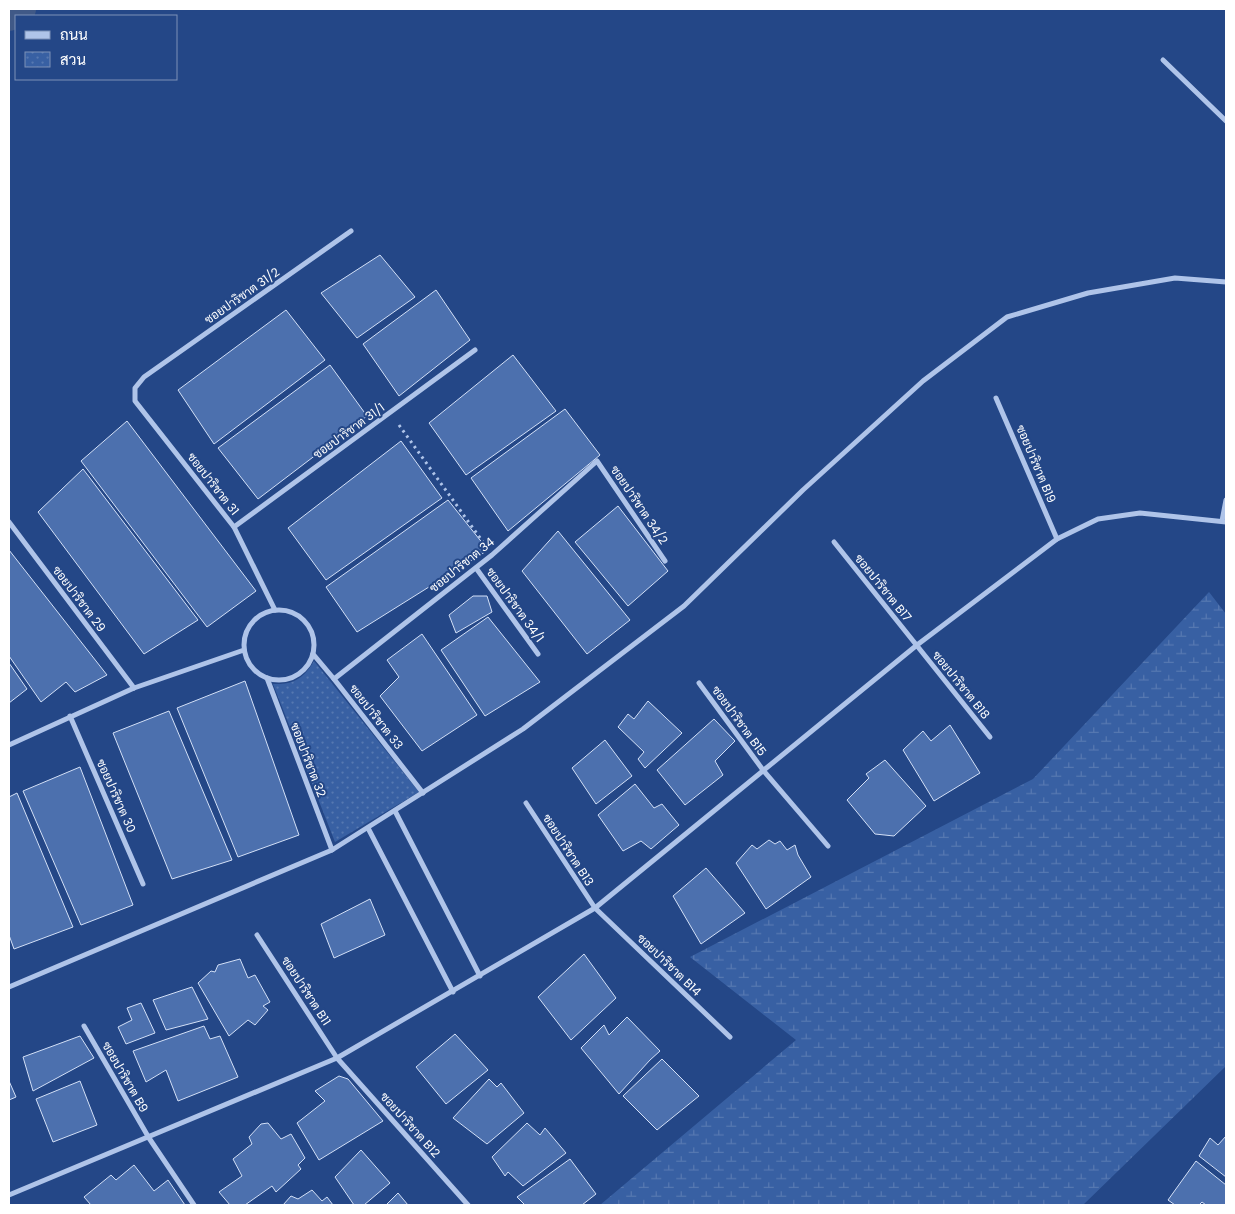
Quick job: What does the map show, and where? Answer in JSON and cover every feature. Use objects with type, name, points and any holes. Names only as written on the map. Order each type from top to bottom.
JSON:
[{"type":"street","points":[[1164,60],[1226,121]]},
{"type":"street","name":"ซอยปาริชาต 31/2","points":[[144,377],[351,231]]},
{"type":"street","points":[[9,987],[332,850],[523,729],[684,606],[803,490],[923,381],[1007,317],[1088,293],[1175,278],[1226,282]]},
{"type":"street","name":"ซอยปาริชาต 31/1","points":[[234,527],[475,350]]},
{"type":"street","name":"ซอยปาริชาต 31","points":[[144,377],[135,388],[135,401],[234,527],[275,610]]},
{"type":"street","name":"ซอยปาริชาต B19","points":[[996,398],[1057,539]]},
{"type":"street","name":"ซอยปาริชาต 34","points":[[334,679],[492,555],[597,462]]},
{"type":"street","name":"ซอยปาริชาต 34/2","points":[[597,462],[665,561]]},
{"type":"street","points":[[9,1195],[150,1138],[337,1058],[595,908],[916,645],[1057,539],[1098,520],[1140,513],[1224,521],[1226,500]]},
{"type":"street","name":"ซอยปาริชาต 29","points":[[9,522],[134,688]]},
{"type":"street","name":"ซอยปาริชาต B17","points":[[834,542],[916,645]]},
{"type":"street","name":"ซอยปาริชาต 34/1","points":[[476,568],[538,654]]},
{"type":"street","points":[[275,610],[291,612],[300,616],[307,624],[314,644],[313,654],[305,669],[299,674],[283,680],[266,678],[252,667],[244,650],[244,642],[249,627],[260,615],[275,610]]},
{"type":"street","name":"ซอยปาริชาต B18","points":[[916,645],[990,737]]},
{"type":"street","points":[[9,745],[134,688],[244,650]]},
{"type":"street","name":"ซอยปาริชาต 33","points":[[313,654],[423,792]]},
{"type":"street","name":"ซอยปาริชาต 32","points":[[266,678],[332,850]]},
{"type":"street","name":"ซอยปาริชาต B15","points":[[699,683],[764,770],[828,846]]},
{"type":"street","name":"ซอยปาริชาต 30","points":[[70,716],[143,884]]},
{"type":"street","name":"ซอยปาริชาต B13","points":[[526,803],[595,908]]},
{"type":"street","points":[[395,811],[480,976]]},
{"type":"street","points":[[368,828],[453,992]]},
{"type":"street","name":"ซอยปาริชาต B14","points":[[595,908],[730,1038]]},
{"type":"street","name":"ซอยปาริชาต B11","points":[[257,935],[337,1058]]},
{"type":"street","name":"ซอยปาริชาต B9","points":[[84,1026],[150,1138],[194,1205]]},
{"type":"street","name":"ซอยปาริชาต B12","points":[[337,1058],[468,1205]]},
{"type":"path","points":[[390,413],[492,555]]},
{"type":"green space","points":[[1209,592],[1226,614],[1226,1066],[1083,1205],[600,1205],[796,1040],[690,957],[1033,779]]},
{"type":"green space","points":[[314,661],[419,792],[335,842],[273,684],[293,682],[306,672]]},
{"type":"building","points":[[380,255],[415,297],[357,338],[321,293]]},
{"type":"building","points":[[436,290],[470,340],[399,396],[363,344]]},
{"type":"building","points":[[286,310],[325,360],[214,444],[178,390]]},
{"type":"building","points":[[513,355],[556,411],[466,475],[429,423]]},
{"type":"building","points":[[330,365],[367,416],[258,499],[218,448]]},
{"type":"building","points":[[565,409],[600,455],[508,531],[471,478]]},
{"type":"building","points":[[127,421],[256,591],[207,627],[81,461]]},
{"type":"building","points":[[401,441],[442,498],[326,580],[288,528]]},
{"type":"building","points":[[83,469],[198,620],[144,654],[38,512]]},
{"type":"building","points":[[448,500],[488,550],[357,632],[326,587]]},
{"type":"building","points":[[618,506],[668,571],[628,606],[575,542]]},
{"type":"building","points":[[558,531],[630,620],[587,654],[522,571]]},
{"type":"building","points":[[9,550],[107,675],[75,692],[66,682],[41,702],[9,656]]},
{"type":"building","points":[[473,596],[487,596],[492,612],[456,633],[449,615]]},
{"type":"building","points":[[488,617],[540,682],[485,716],[441,650]]},
{"type":"building","points":[[422,634],[477,715],[422,751],[380,696],[399,677],[387,660]]},
{"type":"building","points":[[9,663],[27,689],[9,703]]},
{"type":"building","points":[[245,681],[299,835],[238,857],[177,708]]},
{"type":"building","points":[[648,701],[682,733],[645,768],[638,759],[644,752],[618,727],[628,714],[634,719]]},
{"type":"building","points":[[169,711],[232,860],[172,879],[113,733]]},
{"type":"building","points":[[714,719],[735,741],[715,761],[723,775],[685,805],[657,770]]},
{"type":"building","points":[[950,725],[980,773],[934,801],[903,750],[923,731],[931,741]]},
{"type":"building","points":[[605,740],[632,776],[596,804],[572,768]]},
{"type":"building","points":[[885,760],[926,806],[894,836],[875,834],[847,800],[869,778],[866,774]]},
{"type":"building","points":[[80,767],[133,905],[81,925],[23,791]]},
{"type":"building","points":[[635,784],[654,808],[662,804],[679,825],[651,849],[641,841],[623,851],[598,815]]},
{"type":"building","points":[[17,793],[73,927],[14,949],[9,935],[9,797]]},
{"type":"building","points":[[769,840],[775,844],[780,841],[787,850],[795,845],[798,855],[811,877],[766,909],[736,863],[752,845],[757,849]]},
{"type":"building","points":[[706,868],[745,913],[701,944],[673,896]]},
{"type":"building","points":[[370,899],[385,935],[334,958],[321,924]]},
{"type":"building","points":[[584,954],[616,998],[571,1040],[538,997]]},
{"type":"building","points":[[240,959],[248,978],[255,975],[270,1002],[263,1006],[268,1010],[255,1025],[248,1020],[229,1036],[198,983],[211,971],[215,972],[218,965]]},
{"type":"building","points":[[192,987],[208,1019],[166,1030],[153,1000]]},
{"type":"building","points":[[141,1003],[155,1033],[126,1044],[118,1027],[132,1020],[127,1008]]},
{"type":"building","points":[[627,1017],[660,1051],[619,1094],[581,1048],[604,1025],[609,1035]]},
{"type":"building","points":[[204,1026],[210,1039],[220,1036],[238,1077],[178,1101],[166,1070],[146,1082],[133,1051]]},
{"type":"building","points":[[455,1034],[488,1070],[446,1104],[416,1067]]},
{"type":"building","points":[[80,1036],[94,1058],[33,1091],[23,1057]]},
{"type":"building","points":[[662,1059],[699,1096],[657,1130],[623,1096]]},
{"type":"building","points":[[339,1076],[348,1079],[383,1121],[319,1160],[297,1123],[325,1101],[315,1091]]},
{"type":"building","points":[[489,1079],[497,1087],[501,1083],[524,1113],[487,1144],[453,1118]]},
{"type":"building","points":[[9,1081],[16,1097],[9,1100]]},
{"type":"building","points":[[80,1081],[97,1125],[53,1142],[36,1099]]},
{"type":"building","points":[[268,1123],[281,1139],[291,1134],[305,1158],[298,1165],[301,1169],[276,1192],[272,1186],[245,1205],[230,1205],[219,1192],[242,1176],[233,1159],[252,1144],[249,1137],[261,1124]]},
{"type":"building","points":[[527,1123],[540,1135],[545,1128],[566,1153],[523,1186],[508,1172],[505,1176],[492,1157]]},
{"type":"building","points":[[1226,1136],[1226,1177],[1199,1156],[1210,1138],[1218,1145]]},
{"type":"building","points":[[361,1150],[390,1183],[364,1205],[354,1205],[335,1177]]},
{"type":"building","points":[[570,1159],[596,1194],[582,1205],[525,1205],[517,1197]]},
{"type":"building","points":[[1196,1161],[1226,1185],[1226,1205],[1206,1205],[1202,1202],[1199,1205],[1175,1205],[1168,1200]]},
{"type":"building","points":[[134,1165],[154,1191],[168,1180],[185,1205],[91,1205],[84,1197],[111,1175],[116,1180]]},
{"type":"building","points":[[312,1190],[322,1201],[327,1197],[333,1205],[283,1205],[291,1196],[298,1199]]},
{"type":"building","points":[[398,1193],[408,1205],[386,1205]]},
{"type":"waterway","points":[[9,17],[22,9]]}]
